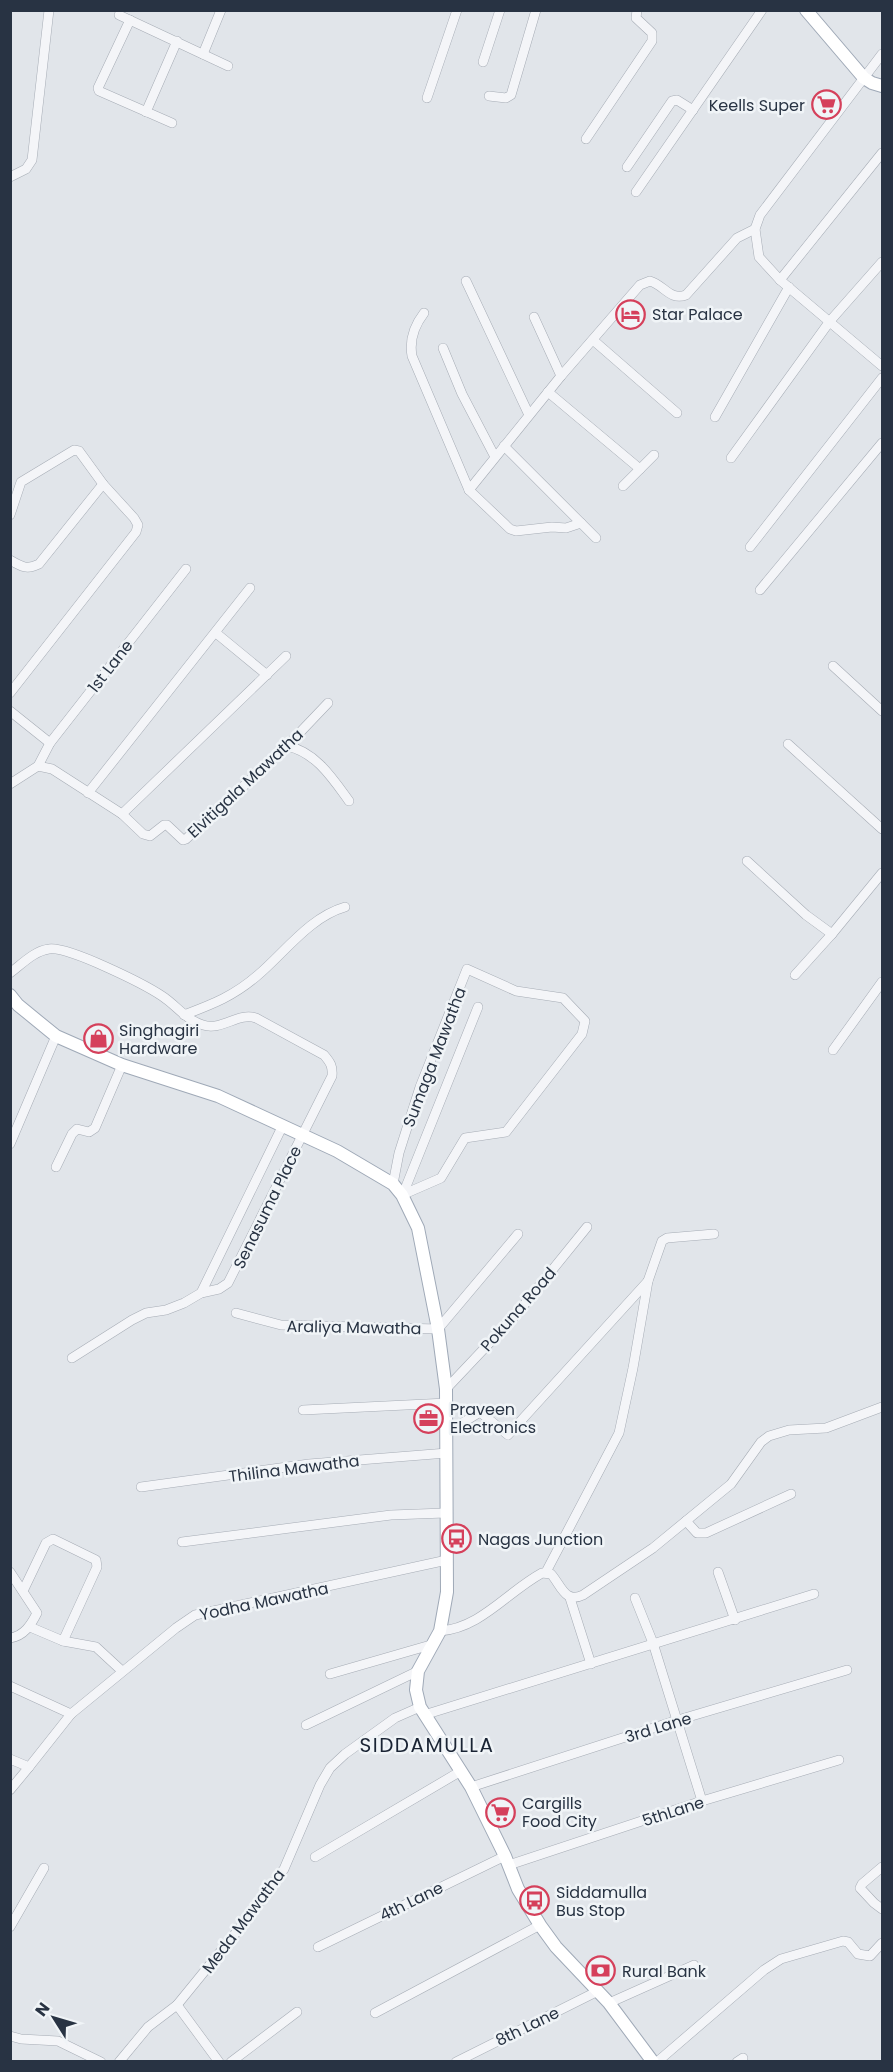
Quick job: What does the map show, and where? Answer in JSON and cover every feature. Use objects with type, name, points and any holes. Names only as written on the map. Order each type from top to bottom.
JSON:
[{"type":"main road","points":[[806,10],[864,78],[882,86]]},
{"type":"main road","points":[[10,995],[18,1005],[56,1036],[122,1065],[218,1096],[283,1125],[337,1151],[393,1184],[403,1194],[418,1228],[438,1329],[447,1403],[445,1513],[447,1592],[440,1631],[418,1671],[416,1690],[422,1711],[471,1786],[518,1889],[540,1925],[555,1947],[609,2003],[650,2060]]},
{"type":"street","points":[[10,177],[26,169],[32,160],[49,10]]},
{"type":"street","points":[[203,54],[221,10]]},
{"type":"street","points":[[427,98],[457,10]]},
{"type":"street","points":[[483,62],[500,10]]},
{"type":"street","points":[[489,96],[506,99],[511,95],[536,10]]},
{"type":"street","points":[[586,139],[652,41],[652,33],[636,18],[637,10]]},
{"type":"street","points":[[636,192],[762,10]]},
{"type":"street","points":[[119,15],[228,66]]},
{"type":"street","points":[[130,20],[98,88],[100,92],[172,123]]},
{"type":"street","points":[[146,112],[177,41]]},
{"type":"street","points":[[882,54],[760,215],[755,229],[759,256],[780,280],[882,364]]},
{"type":"street","points":[[627,167],[672,101],[676,100],[693,110]]},
{"type":"street","points":[[780,280],[882,153]]},
{"type":"street","points":[[469,490],[561,376],[640,285],[650,280],[656,282],[673,297],[686,295],[737,238],[755,229]]},
{"type":"street","points":[[731,458],[830,321],[882,262]]},
{"type":"street","points":[[466,281],[529,415]]},
{"type":"street","points":[[715,417],[789,287]]},
{"type":"street","points":[[424,313],[412,333],[412,356],[469,490],[510,529],[516,531],[552,527],[566,528],[581,523]]},
{"type":"street","points":[[534,317],[561,376]]},
{"type":"street","points":[[593,340],[677,413]]},
{"type":"street","points":[[443,348],[462,394],[495,457]]},
{"type":"street","points":[[750,547],[882,378]]},
{"type":"street","points":[[548,392],[640,469]]},
{"type":"street","points":[[760,590],[882,443]]},
{"type":"street","points":[[504,446],[596,538]]},
{"type":"street","points":[[10,515],[21,482],[68,452],[79,451],[103,484],[138,525],[136,532],[10,693]]},
{"type":"street","points":[[623,486],[654,455]]},
{"type":"street","points":[[10,560],[22,568],[30,568],[39,564],[103,484]]},
{"type":"street","name":"1st Lane","points":[[38,766],[50,743],[186,569]]},
{"type":"street","points":[[88,794],[250,588]]},
{"type":"street","points":[[216,633],[267,675]]},
{"type":"street","points":[[122,814],[286,656]]},
{"type":"street","points":[[833,666],[882,711]]},
{"type":"street","name":"Elvitigala Mawatha","points":[[38,766],[52,769],[122,814],[146,836],[150,836],[167,825],[180,839],[186,839],[287,746],[328,703]]},
{"type":"street","points":[[10,711],[50,743]]},
{"type":"street","points":[[788,744],[882,829]]},
{"type":"street","points":[[287,746],[295,747],[318,762],[349,801]]},
{"type":"street","points":[[10,784],[38,766]]},
{"type":"street","points":[[747,861],[806,915],[832,934]]},
{"type":"street","points":[[795,975],[882,873]]},
{"type":"street","points":[[10,973],[37,952],[58,948],[141,984],[164,997],[184,1015],[224,1000],[257,976],[332,910],[345,907]]},
{"type":"street","name":"Sumaga Mawatha","points":[[393,1184],[399,1153],[420,1087],[467,969],[516,990],[563,998],[585,1021],[582,1034],[506,1132],[465,1138],[441,1178],[403,1194]]},
{"type":"street","points":[[833,1050],[882,982]]},
{"type":"street","points":[[403,1194],[478,1007]]},
{"type":"street","name":"Senasuma Place","points":[[72,1358],[146,1313],[166,1310],[201,1293],[219,1289],[228,1283],[332,1076],[331,1063],[324,1055],[251,1016],[205,1026],[184,1015]]},
{"type":"street","points":[[10,1144],[14,1126],[56,1036]]},
{"type":"street","points":[[56,1167],[72,1134],[77,1129],[89,1132],[94,1128],[122,1065]]},
{"type":"street","points":[[201,1293],[283,1125]]},
{"type":"street","name":"Pokuna Road","points":[[446,1389],[515,1316],[587,1227]]},
{"type":"street","points":[[438,1329],[518,1234]]},
{"type":"street","points":[[440,1631],[454,1630],[473,1622],[538,1575],[546,1572],[619,1433],[648,1281],[662,1241],[668,1238],[714,1234]]},
{"type":"street","points":[[446,1433],[480,1412],[508,1435],[648,1281]]},
{"type":"street","name":"Araliya Mawatha","points":[[236,1312],[281,1325],[438,1329]]},
{"type":"street","points":[[303,1410],[447,1403]]},
{"type":"street","points":[[570,1598],[578,1598],[588,1592],[653,1548],[731,1484],[761,1442],[769,1437],[789,1430],[825,1428],[882,1407]]},
{"type":"street","name":"Thilina Mawatha","points":[[141,1487],[309,1464],[447,1453]]},
{"type":"street","points":[[686,1521],[697,1533],[706,1533],[791,1494]]},
{"type":"street","points":[[182,1542],[391,1515],[445,1513]]},
{"type":"street","points":[[23,1591],[46,1543],[53,1539],[96,1560],[97,1567],[63,1641]]},
{"type":"street","name":"Yodha Mawatha","points":[[10,1790],[71,1714],[195,1615],[447,1560]]},
{"type":"street","points":[[10,1572],[36,1614],[30,1627],[19,1636],[10,1638]]},
{"type":"street","points":[[546,1572],[554,1577],[561,1590],[570,1598],[591,1664]]},
{"type":"street","points":[[718,1572],[735,1620]]},
{"type":"street","name":"Meda Mawatha","points":[[120,2061],[148,2027],[177,2005],[284,1869],[320,1785],[330,1768],[345,1754],[395,1718],[591,1664],[814,1594]]},
{"type":"street","points":[[635,1598],[653,1643],[702,1801]]},
{"type":"street","points":[[30,1627],[63,1641],[96,1647],[122,1671]]},
{"type":"street","points":[[330,1674],[434,1644]]},
{"type":"street","name":"3rd Lane","points":[[471,1786],[678,1720],[847,1670]]},
{"type":"street","points":[[306,1725],[418,1671]]},
{"type":"street","points":[[10,1686],[71,1714]]},
{"type":"street","points":[[10,1759],[29,1767]]},
{"type":"street","name":"5thLane","points":[[507,1861],[839,1760]]},
{"type":"street","points":[[315,1857],[460,1771]]},
{"type":"street","name":"4th Lane","points":[[318,1947],[507,1861]]},
{"type":"street","points":[[882,1867],[860,1888],[882,1909]]},
{"type":"street","points":[[10,1927],[44,1868]]},
{"type":"street","points":[[375,2013],[540,1925]]},
{"type":"street","points":[[650,2060],[781,1959],[843,1941],[848,1942],[858,1954],[870,1956],[882,1943]]},
{"type":"street","points":[[609,2003],[694,1965]]},
{"type":"street","name":"8th Lane","points":[[456,2061],[598,1991]]},
{"type":"street","points":[[177,2005],[219,2061]]},
{"type":"street","points":[[231,2061],[297,2012]]},
{"type":"street","points":[[10,2036],[21,2039],[58,2040],[101,2061]]},
{"type":"place","name":"Keells Super","points":[[826,105]]},
{"type":"place","name":"Star Palace","points":[[631,314]]},
{"type":"place","name":"Singhagiri Hardware","points":[[98,1039]]},
{"type":"place","name":"Praveen Electronics","points":[[429,1418]]},
{"type":"place","name":"Nagas Junction","points":[[457,1539]]},
{"type":"place","name":"Cargills Food City","points":[[501,1812]]},
{"type":"place","name":"Siddamulla Bus Stop","points":[[535,1901]]},
{"type":"place","name":"Rural Bank","points":[[601,1971]]},
{"type":"district","name":"SIDDAMULLA","points":[[427,1745]]}]
